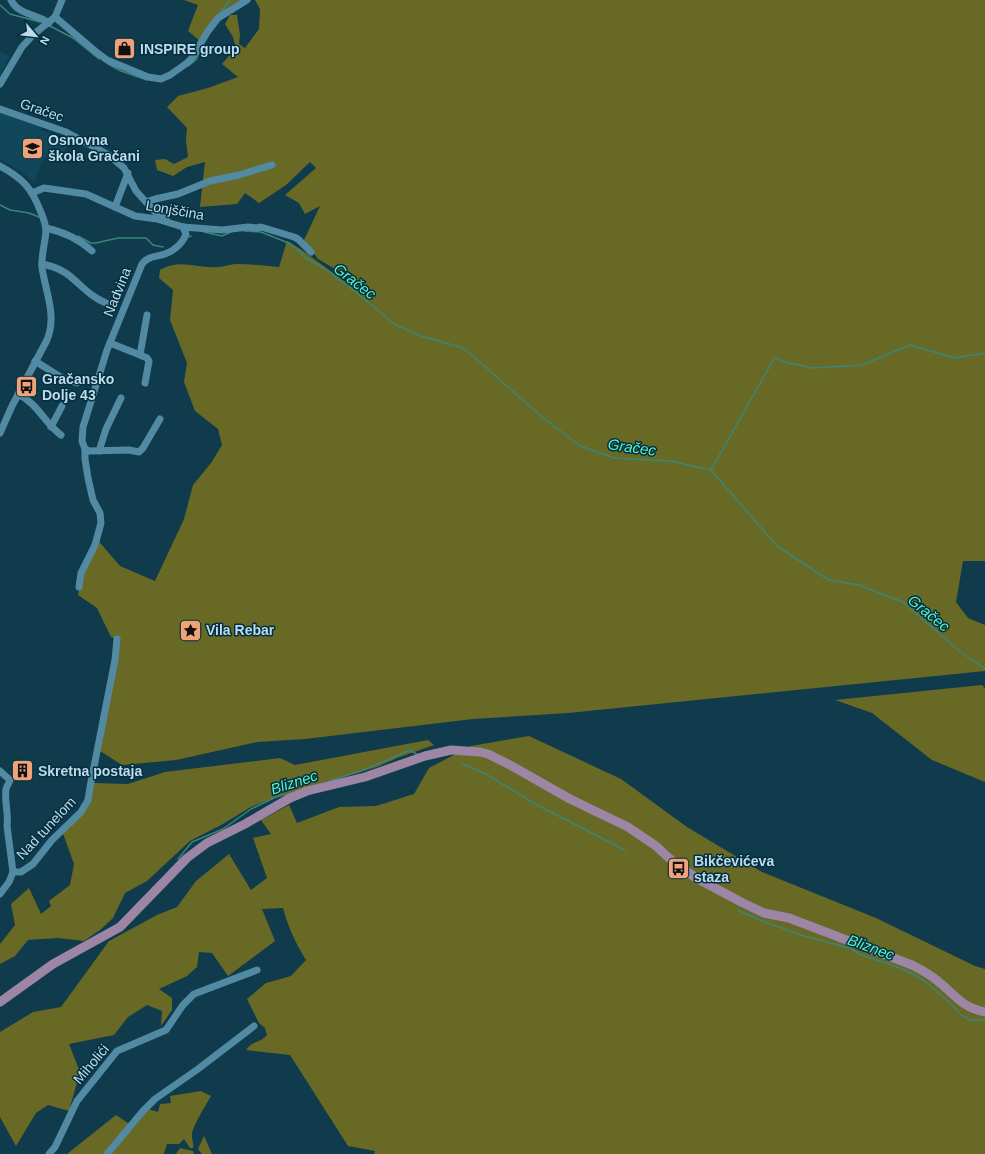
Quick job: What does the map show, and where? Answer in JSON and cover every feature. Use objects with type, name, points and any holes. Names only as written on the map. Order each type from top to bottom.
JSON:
[{"type":"main road","points":[[0,1002],[53,964],[120,927],[187,858],[207,843],[290,798],[307,791],[365,777],[425,756],[451,750],[480,752],[496,757],[570,799],[628,827],[656,846],[670,859],[696,878],[724,893],[764,913],[789,918],[912,965],[927,973],[964,1004],[985,1012]]},
{"type":"street","points":[[11,0],[13,5],[19,10],[45,20],[52,20],[108,60],[140,74],[155,78],[165,78],[187,63],[192,58],[208,31],[218,18],[247,0]]},
{"type":"street","points":[[0,84],[25,43],[52,20],[62,0]]},
{"type":"street","name":"Gračec","points":[[0,109],[40,122],[74,136],[102,150],[115,159],[128,173],[136,191],[146,202],[160,215],[173,224]]},
{"type":"street","points":[[146,202],[155,198],[178,194],[210,181],[239,175],[272,165]]},
{"type":"street","points":[[0,166],[22,180],[32,193],[42,215],[46,228],[42,252],[42,264],[52,320],[48,336],[0,433]]},
{"type":"street","points":[[115,207],[128,173]]},
{"type":"street","name":"Lonjščina","points":[[32,193],[44,188],[86,194],[134,216],[183,227],[222,230],[262,227],[294,237],[311,252]]},
{"type":"street","name":"Nadvina","points":[[79,587],[81,573],[94,545],[101,523],[100,513],[93,500],[89,486],[85,449],[82,440],[85,420],[110,343],[144,262],[150,257],[165,254],[178,246],[186,234],[183,227]]},
{"type":"street","points":[[46,228],[73,237],[92,251]]},
{"type":"street","points":[[42,264],[51,266],[68,274],[91,296],[106,303]]},
{"type":"street","points":[[140,355],[147,314]]},
{"type":"street","points":[[110,343],[147,358],[149,361],[145,383]]},
{"type":"street","points":[[35,361],[62,378],[77,383]]},
{"type":"street","points":[[18,394],[34,405],[50,427],[61,435]]},
{"type":"street","points":[[99,451],[106,429],[121,398]]},
{"type":"street","points":[[50,427],[62,406]]},
{"type":"street","points":[[85,449],[89,451],[129,450],[139,452],[143,448],[160,419]]},
{"type":"street","name":"Nad tunelom","points":[[0,771],[10,780],[6,789],[8,833],[13,872],[21,872],[33,864],[52,840],[78,816],[90,795],[91,782],[115,660],[117,639]]},
{"type":"street","points":[[0,894],[9,882],[13,872]]},
{"type":"street","name":"Miholići","points":[[49,1154],[55,1146],[77,1101],[117,1051],[166,1030],[183,1005],[194,994],[256,970]]},
{"type":"street","points":[[107,1154],[142,1112],[155,1100],[254,1026]]},
{"type":"shaded area","points":[[184,0],[245,0],[216,20],[200,41],[188,31],[198,5]]},
{"type":"shaded area","points":[[255,0],[985,0],[985,561],[963,561],[956,602],[968,618],[985,625],[985,671],[568,713],[473,719],[305,739],[257,742],[176,760],[122,765],[100,751],[120,640],[111,637],[97,608],[78,595],[82,572],[96,538],[120,566],[155,581],[184,519],[193,485],[211,463],[222,445],[218,429],[195,411],[184,382],[187,363],[170,320],[173,290],[159,278],[160,270],[182,264],[210,267],[236,264],[279,267],[287,241],[351,286],[362,285],[318,259],[304,240],[320,206],[305,214],[299,203],[285,195],[316,168],[310,162],[286,185],[259,203],[245,193],[237,204],[200,207],[205,162],[187,167],[173,176],[157,170],[155,160],[165,159],[174,164],[188,157],[186,141],[187,128],[167,107],[178,96],[208,88],[238,77],[222,64],[236,48],[233,37],[225,24],[230,15],[237,15],[240,35],[239,44],[245,48],[259,29],[260,9]]},
{"type":"shaded area","points":[[0,51],[10,56],[0,75]]},
{"type":"shaded area","name":"Osnovna škola Gračani","points":[[0,112],[42,126],[41,130],[65,139],[68,135],[72,136],[60,162],[44,157],[34,182],[22,172],[0,159]]},
{"type":"shaded area","points":[[982,685],[985,688],[985,782],[932,760],[872,713],[835,700]]},
{"type":"shaded area","points":[[529,736],[621,779],[687,827],[762,872],[876,918],[975,966],[985,969],[985,1154],[374,1154],[375,1151],[348,1146],[290,1055],[246,1050],[267,1035],[265,1028],[259,1023],[247,999],[266,983],[291,976],[306,960],[287,922],[283,908],[262,909],[275,941],[228,976],[212,953],[199,952],[197,967],[187,976],[159,989],[172,998],[172,1010],[161,1026],[162,1011],[147,1005],[128,1017],[114,1035],[69,1044],[80,1072],[69,1111],[48,1105],[36,1113],[16,1146],[0,1117],[0,1032],[33,1012],[61,1007],[109,941],[157,915],[177,907],[196,881],[229,854],[251,890],[267,878],[253,838],[271,834],[261,820],[289,805],[297,823],[339,807],[376,806],[414,794],[429,768],[471,746]]},
{"type":"shaded area","points":[[428,740],[434,745],[377,767],[276,797],[251,807],[190,841],[147,881],[125,893],[113,918],[100,930],[84,941],[58,938],[28,940],[15,956],[0,964],[0,944],[15,925],[11,904],[29,888],[41,914],[51,906],[49,901],[70,885],[74,864],[62,831],[81,815],[93,783],[128,784],[165,772],[280,758],[295,765]]},
{"type":"shaded area","points":[[201,1091],[211,1096],[199,1116],[192,1132],[193,1148],[190,1148],[184,1139],[179,1144],[167,1144],[164,1154],[67,1154],[116,1115],[134,1127],[148,1109],[158,1112],[160,1104],[171,1103],[170,1096]]},
{"type":"shaded area","points":[[204,1136],[212,1154],[202,1154],[198,1149]]},
{"type":"shaded area","points":[[180,1148],[193,1151],[194,1154],[176,1154]]},
{"type":"waterway","points":[[220,13],[230,0]]},
{"type":"waterway","points":[[0,5],[10,14],[40,22]]},
{"type":"waterway","points":[[50,26],[73,38],[99,59]]},
{"type":"waterway","points":[[188,66],[196,60],[200,51]]},
{"type":"waterway","points":[[108,64],[121,71],[147,80]]},
{"type":"waterway","name":"Gračec","points":[[0,205],[10,210],[29,213],[39,217]]},
{"type":"waterway","name":"Gračec","points":[[244,231],[261,232],[291,244],[306,258],[322,267],[347,285],[396,325],[421,336],[460,347],[472,355],[542,417],[580,446],[615,458],[670,461],[711,470],[777,546],[829,580],[859,585],[903,602],[958,650],[985,669]]},
{"type":"waterway","name":"Gračec","points":[[204,232],[222,236],[231,232]]},
{"type":"waterway","name":"Gračec","points":[[78,236],[91,243],[118,238],[146,238],[153,245],[163,247]]},
{"type":"waterway","points":[[711,470],[775,357],[784,362],[813,368],[862,365],[910,345],[955,358],[985,353]]},
{"type":"waterway","name":"Bliznec","points":[[329,781],[361,771],[410,750],[418,755]]},
{"type":"waterway","name":"Bliznec","points":[[463,764],[486,774],[537,805],[625,850]]},
{"type":"waterway","name":"Bliznec","points":[[178,859],[192,842],[223,829],[251,809],[276,797],[291,793]]},
{"type":"waterway","name":"Bliznec","points":[[738,910],[762,921],[804,936],[849,948],[861,955],[911,973],[926,982],[961,1015],[971,1020],[985,1020]]},
{"type":"place","name":"INSPIRE group","points":[[124,49]]},
{"type":"place","name":"Osnovna škola Gračani","points":[[33,148]]},
{"type":"place","name":"Gračansko Dolje 43","points":[[27,387]]},
{"type":"place","name":"Vila Rebar","points":[[190,630]]},
{"type":"place","name":"Skretna postaja","points":[[22,771]]},
{"type":"place","name":"Bikčevićeva staza","points":[[678,869]]}]
